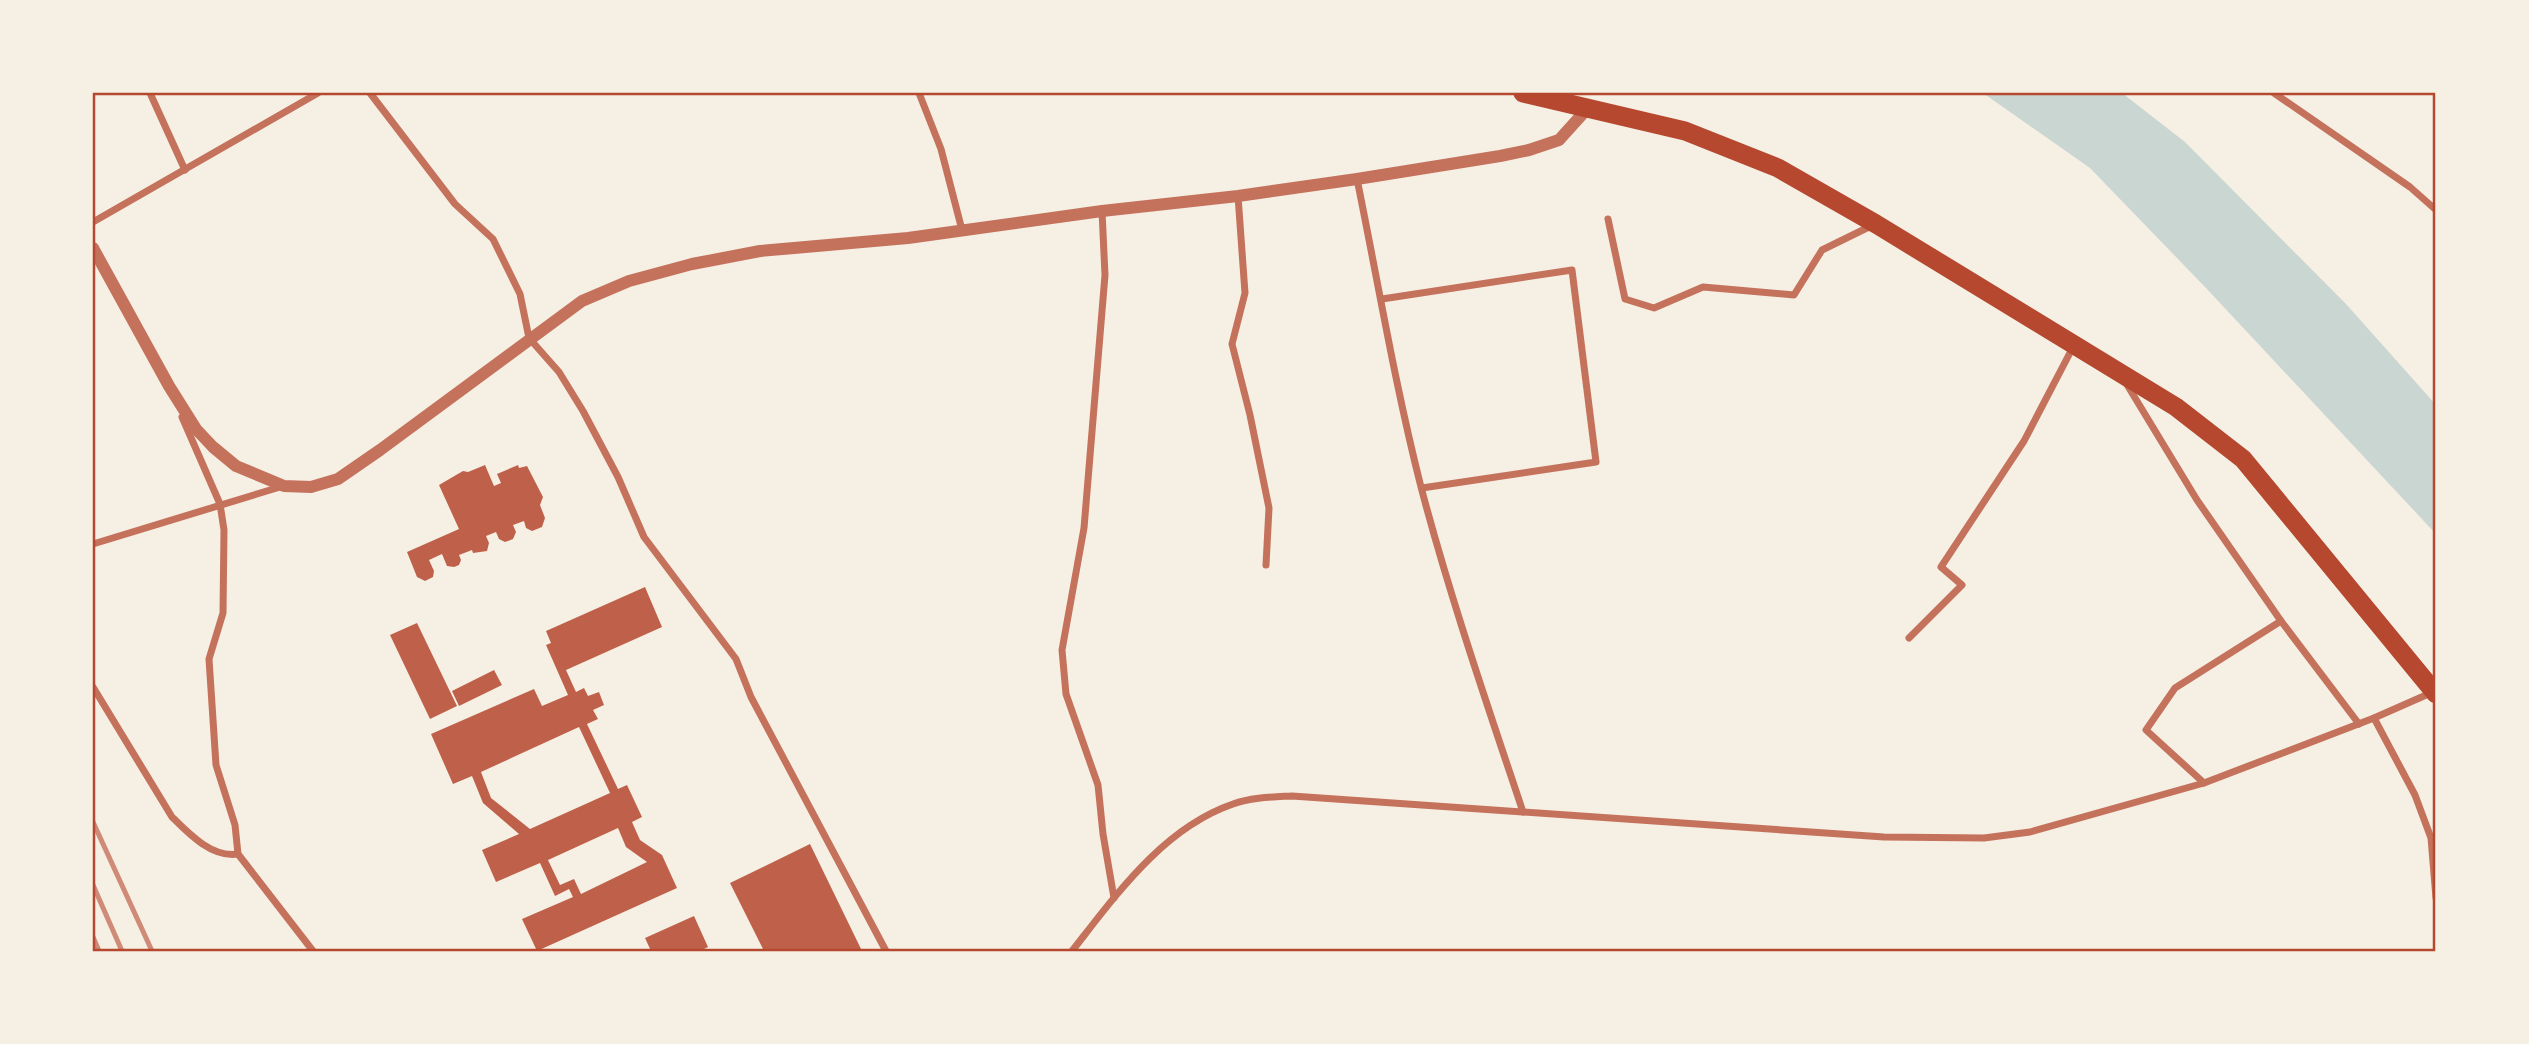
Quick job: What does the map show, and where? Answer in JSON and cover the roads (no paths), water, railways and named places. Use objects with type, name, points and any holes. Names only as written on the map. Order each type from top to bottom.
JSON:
[{"type":"highway","points":[[1522,93],[1685,131],[1778,168],[1877,223],[2176,407],[2242,459],[2435,693]]},
{"type":"street","points":[[150,93],[185,170]]},
{"type":"street","points":[[93,222],[318,93]]},
{"type":"street","points":[[370,93],[455,204],[493,239],[520,294],[529,338],[559,372],[583,411],[618,477],[644,537],[736,659],[751,697],[886,951]]},
{"type":"street","points":[[919,93],[941,149],[961,230]]},
{"type":"street","points":[[2274,93],[2410,187],[2436,209]]},
{"type":"street","points":[[93,544],[284,485],[311,486],[338,479],[582,301],[629,281],[692,264],[760,251],[961,230],[1238,196],[1529,150],[1559,140],[1587,109]]},
{"type":"street","points":[[1357,179],[1404,417],[1422,488],[1455,608],[1523,812]]},
{"type":"street","points":[[1238,196],[1245,293],[1232,344],[1269,508],[1266,565]]},
{"type":"street","points":[[1102,211],[1105,275],[1084,528],[1062,650],[1066,694],[1098,785],[1114,898]]},
{"type":"street","points":[[1608,219],[1625,299],[1654,308],[1703,287],[1794,295],[1822,250],[1877,223]]},
{"type":"street","points":[[93,248],[169,386],[197,429],[236,466],[284,485]]},
{"type":"street","points":[[1382,299],[1572,270],[1596,462],[1422,488]]},
{"type":"street","points":[[1909,638],[1962,585],[1941,567],[2024,441],[2074,346]]},
{"type":"street","points":[[2118,371],[2197,500],[2281,621],[2359,724]]},
{"type":"street","points":[[169,386],[220,504],[224,530],[223,613],[209,659],[216,765],[235,825],[238,854],[313,951]]},
{"type":"street","points":[[2204,782],[2146,730],[2175,688],[2281,621]]},
{"type":"street","points":[[93,687],[172,817],[184,830],[213,850],[227,856],[238,854]]},
{"type":"street","points":[[1072,951],[1114,898],[1166,843],[1197,821],[1233,804],[1261,798],[1292,796],[1636,822],[1884,837],[1984,838],[2030,832],[2204,782],[2435,693]]},
{"type":"street","points":[[2374,718],[2415,795],[2431,838],[2436,898]]},
{"type":"railway","points":[[93,822],[152,951]]},
{"type":"railway","points":[[93,885],[122,951]]},
{"type":"railway","points":[[93,937],[99,951]]}]
